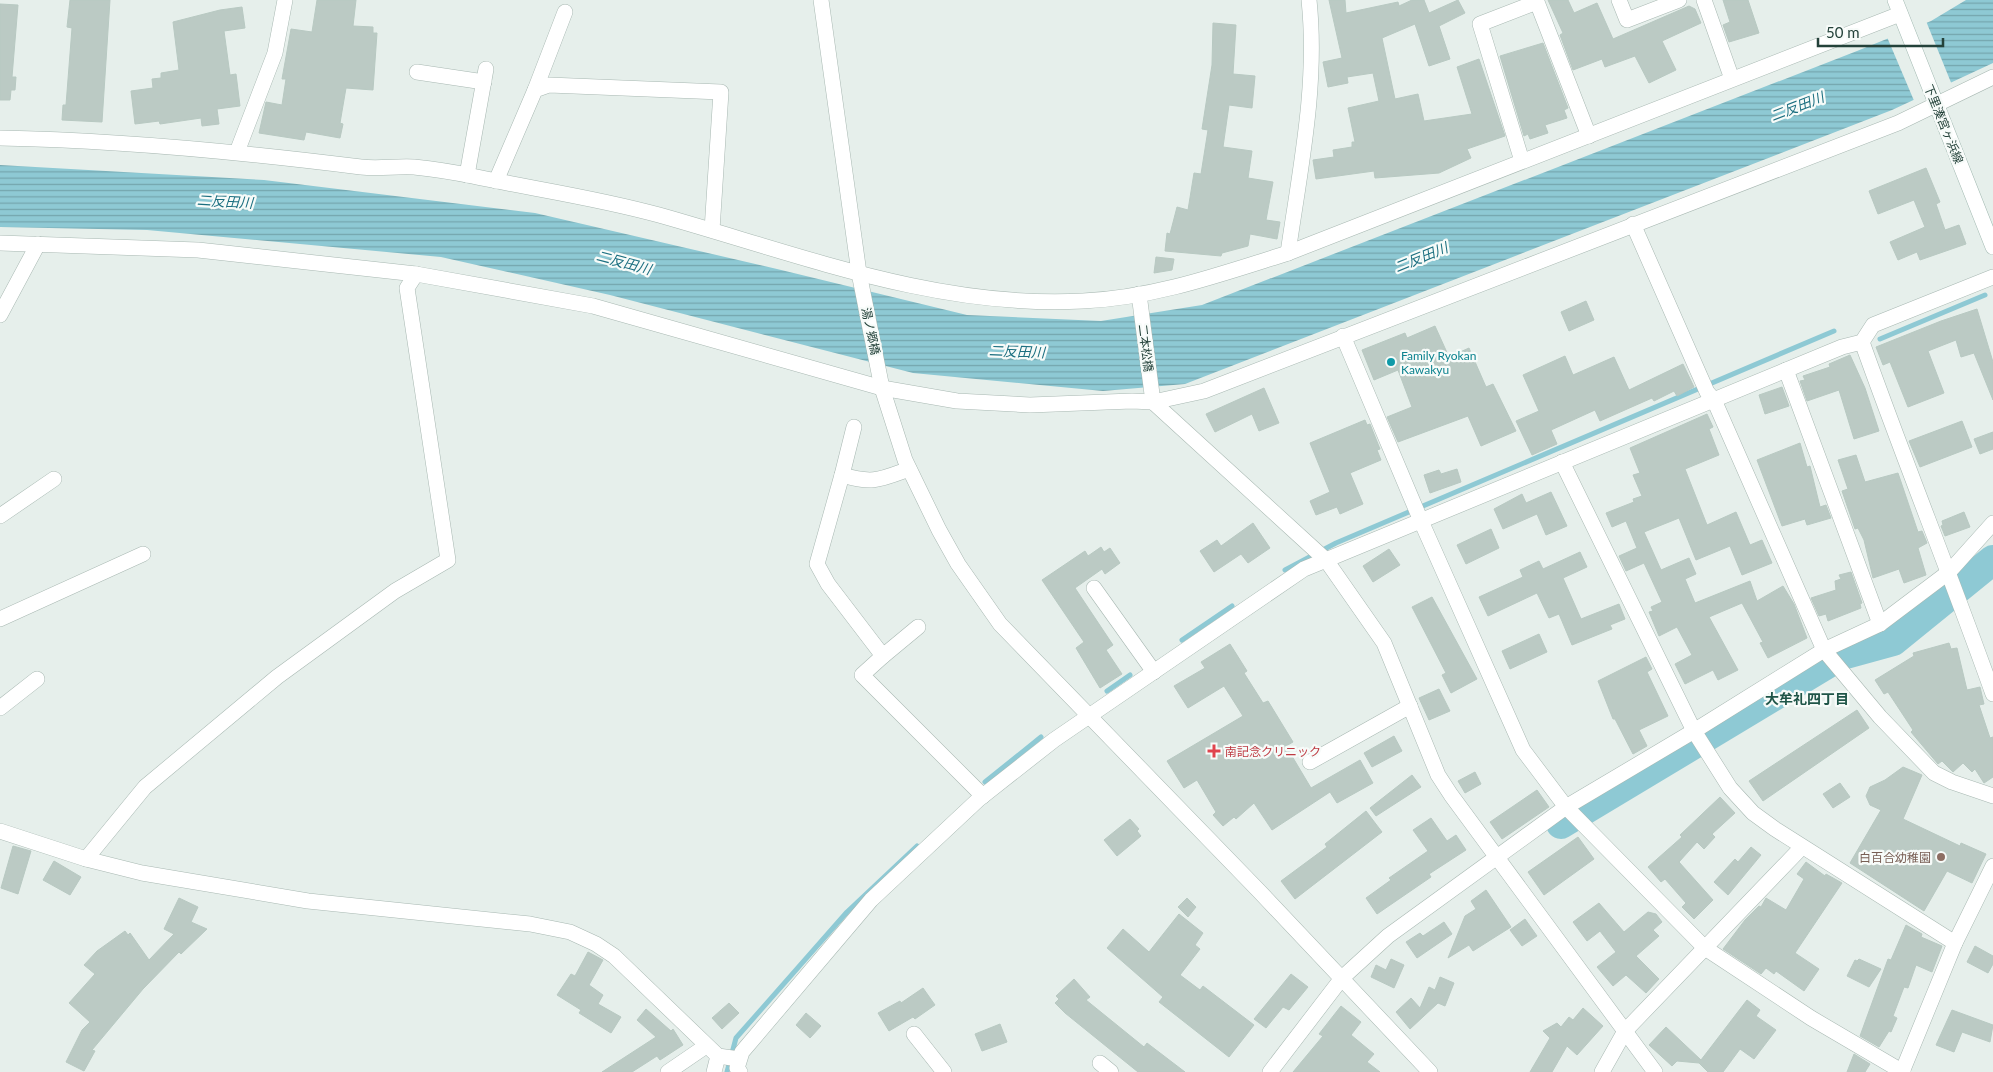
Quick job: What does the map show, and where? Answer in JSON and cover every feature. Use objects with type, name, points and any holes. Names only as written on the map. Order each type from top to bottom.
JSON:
[{"type":"street","points":[[238,152],[275,53],[285,0]]},
{"type":"street","name":"湯ノ郷橋","points":[[820,0],[859,273],[882,388],[909,469],[958,564],[1000,624],[1342,978],[1430,1072]]},
{"type":"street","points":[[1288,253],[1310,106],[1312,26],[1309,0]]},
{"type":"street","points":[[1619,0],[1627,20],[1679,0]]},
{"type":"street","points":[[1704,0],[1732,79]]},
{"type":"street","points":[[1522,161],[1480,24],[1537,2],[1588,136]]},
{"type":"street","points":[[0,138],[98,141],[238,152],[373,168],[413,167],[467,175],[654,214],[932,292],[988,300],[1083,302],[1139,294],[1193,283],[1288,253],[1732,79],[1897,7]]},
{"type":"street","name":"下里湊宮ヶ浜線","points":[[1897,7],[1993,247]]},
{"type":"street","points":[[496,181],[565,12]]},
{"type":"street","points":[[417,72],[485,75],[467,175]]},
{"type":"street","points":[[0,243],[198,250],[416,274],[593,306],[882,388],[957,401],[1030,405],[1132,400],[1153,402],[1204,391],[1898,123],[1934,100],[1993,77]]},
{"type":"street","points":[[534,90],[549,85],[721,92],[712,230]]},
{"type":"street","points":[[1633,224],[1830,657],[1880,717],[1934,772],[1952,782],[1993,796]]},
{"type":"street","points":[[0,315],[38,244]]},
{"type":"street","points":[[86,858],[145,787],[277,677],[395,591],[448,560],[407,288],[416,274]]},
{"type":"street","points":[[0,831],[142,874],[308,901],[530,924],[570,932],[596,944],[614,956],[712,1051],[740,1066],[742,1052],[871,900],[983,796],[1054,740],[1304,569],[1319,553],[1418,513],[1562,462],[1708,392],[1786,370],[1842,346],[1862,342],[1873,325],[1993,277]]},
{"type":"street","name":"二本松橋","points":[[1139,294],[1153,402]]},
{"type":"street","points":[[1344,336],[1418,513],[1523,750],[1572,812],[1704,948],[1811,1018],[1902,1072],[1956,944],[1993,866]]},
{"type":"street","points":[[1862,342],[1903,458],[1962,606],[1993,694]]},
{"type":"street","points":[[1786,370],[1880,624]]},
{"type":"street","points":[[1153,402],[1319,553],[1384,643],[1438,775],[1496,858],[1654,1072]]},
{"type":"street","points":[[854,427],[817,564],[828,584],[883,656]]},
{"type":"street","points":[[1562,462],[1698,737],[1730,788],[1752,813],[1802,847],[1956,944]]},
{"type":"street","points":[[842,475],[865,481],[879,480],[909,469]]},
{"type":"street","points":[[0,516],[54,479]]},
{"type":"street","points":[[1270,1072],[1342,978],[1388,936],[1496,858],[1830,657],[1880,624],[1949,572],[1993,523]]},
{"type":"street","points":[[0,619],[143,554]]},
{"type":"street","points":[[1094,588],[1154,672]]},
{"type":"street","points":[[918,627],[862,675],[983,796]]},
{"type":"street","points":[[0,708],[37,680]]},
{"type":"street","points":[[1310,762],[1410,706]]},
{"type":"street","points":[[1602,1072],[1625,1031],[1802,847]]},
{"type":"street","points":[[914,1034],[944,1072]]},
{"type":"street","points":[[668,1072],[712,1051]]},
{"type":"street","points":[[712,1051],[714,1072]]},
{"type":"water","name":"二反田川","points":[[1966,0],[1993,0],[1993,63],[1892,110],[1185,384],[1103,391],[913,373],[610,295],[441,257],[147,230],[0,227],[0,165],[264,180],[535,213],[967,315],[1101,321],[1202,305],[1857,51],[1931,21]]},
{"type":"pier","points":[[1926,21],[1952,85],[1915,103],[1887,37]]},
{"type":"building","points":[[70,0],[110,0],[102,122],[62,120],[63,105],[66,105],[72,28],[67,27]]},
{"type":"building","points":[[317,0],[356,0],[353,26],[373,27],[373,33],[377,33],[373,90],[346,88],[340,123],[343,124],[340,138],[306,132],[304,140],[259,133],[266,102],[282,105],[286,79],[282,79],[291,29],[312,32]]},
{"type":"building","points":[[1329,0],[1345,0],[1346,13],[1398,2],[1399,6],[1412,0],[1424,0],[1429,13],[1458,0],[1465,13],[1439,26],[1450,59],[1429,66],[1415,24],[1382,38],[1395,99],[1418,94],[1424,121],[1472,114],[1457,67],[1479,59],[1505,136],[1467,149],[1471,158],[1439,173],[1375,178],[1374,171],[1316,179],[1313,160],[1334,157],[1333,150],[1352,147],[1352,142],[1355,142],[1348,108],[1379,101],[1373,73],[1347,77],[1348,83],[1328,87],[1323,62],[1342,58]]},
{"type":"building","points":[[1548,0],[1568,0],[1574,13],[1597,3],[1613,39],[1689,6],[1695,9],[1701,23],[1662,41],[1676,70],[1649,83],[1635,56],[1605,67],[1602,59],[1573,70],[1560,35],[1563,33]]},
{"type":"building","points":[[1723,0],[1748,0],[1759,33],[1729,42],[1723,25],[1730,22]]},
{"type":"building","points":[[0,4],[18,5],[12,77],[16,77],[15,90],[11,90],[10,100],[0,100]]},
{"type":"building","points":[[242,7],[245,28],[224,31],[230,75],[236,74],[240,106],[217,109],[219,124],[202,126],[201,118],[160,124],[159,121],[135,124],[131,91],[153,88],[152,79],[161,78],[161,73],[179,70],[173,22],[220,10]]},
{"type":"building","points":[[1213,23],[1236,25],[1233,74],[1255,76],[1252,108],[1229,105],[1223,147],[1252,151],[1248,178],[1273,182],[1266,220],[1280,222],[1277,239],[1250,234],[1248,246],[1222,253],[1221,256],[1165,251],[1167,233],[1170,234],[1177,207],[1188,210],[1194,173],[1201,174],[1208,130],[1202,129],[1212,65]]},
{"type":"building","points":[[1543,43],[1568,108],[1564,110],[1567,118],[1545,125],[1548,133],[1530,139],[1528,134],[1524,136],[1500,56]]},
{"type":"building","points":[[1926,168],[1940,202],[1936,204],[1945,230],[1959,225],[1966,244],[1920,260],[1917,252],[1898,260],[1890,242],[1925,227],[1914,200],[1878,214],[1869,191]]},
{"type":"building","points":[[1156,257],[1174,259],[1172,270],[1154,273]]},
{"type":"building","points":[[1586,301],[1594,320],[1569,331],[1561,312]]},
{"type":"building","points":[[1977,309],[1993,362],[1993,400],[1974,353],[1961,357],[1956,340],[1928,351],[1944,393],[1908,407],[1890,362],[1883,365],[1876,347]]},
{"type":"building","points":[[1435,326],[1449,357],[1469,348],[1486,387],[1493,384],[1516,431],[1481,446],[1468,416],[1398,442],[1387,417],[1412,407],[1398,370],[1374,380],[1362,350],[1405,333],[1407,338]]},
{"type":"building","points":[[1850,355],[1865,388],[1879,431],[1854,439],[1839,390],[1807,401],[1800,381],[1805,380],[1803,376],[1830,367],[1829,364]]},
{"type":"building","points":[[1565,356],[1573,375],[1614,357],[1629,390],[1683,364],[1694,387],[1677,396],[1674,391],[1654,401],[1652,398],[1600,421],[1595,410],[1551,430],[1557,444],[1532,455],[1516,421],[1539,411],[1523,375]]},
{"type":"building","points":[[1782,387],[1789,406],[1765,414],[1759,395]]},
{"type":"building","points":[[1264,388],[1279,423],[1259,431],[1252,414],[1215,432],[1206,414]]},
{"type":"building","points":[[1707,414],[1713,427],[1709,429],[1719,455],[1685,469],[1707,525],[1736,512],[1750,545],[1762,540],[1772,563],[1742,575],[1730,546],[1696,560],[1679,518],[1644,532],[1661,570],[1689,558],[1696,574],[1685,579],[1695,603],[1750,581],[1757,601],[1783,586],[1794,604],[1807,638],[1768,658],[1760,643],[1763,642],[1742,603],[1709,617],[1738,670],[1718,680],[1713,670],[1685,684],[1675,664],[1692,655],[1677,627],[1659,636],[1649,612],[1653,611],[1651,607],[1662,602],[1644,563],[1626,571],[1619,556],[1637,548],[1626,521],[1612,527],[1606,513],[1634,502],[1633,499],[1642,496],[1633,475],[1640,473],[1630,448]]},
{"type":"building","points":[[1365,420],[1367,425],[1370,424],[1380,449],[1377,450],[1381,460],[1350,473],[1363,504],[1340,514],[1337,507],[1316,515],[1310,501],[1330,492],[1310,443]]},
{"type":"building","points":[[1962,421],[1972,447],[1920,467],[1909,441]]},
{"type":"building","points":[[1993,432],[1993,449],[1980,454],[1974,439]]},
{"type":"building","points":[[1800,443],[1807,467],[1810,466],[1820,507],[1826,505],[1831,518],[1807,525],[1805,519],[1782,526],[1757,460]]},
{"type":"building","points":[[1856,455],[1865,482],[1898,473],[1918,532],[1922,531],[1927,543],[1918,548],[1926,575],[1904,583],[1899,569],[1873,578],[1864,540],[1858,528],[1855,529],[1842,491],[1848,489],[1838,460]]},
{"type":"building","points":[[1457,469],[1461,482],[1430,493],[1424,475],[1439,470],[1441,474]]},
{"type":"building","points":[[1551,492],[1567,526],[1546,535],[1537,514],[1503,529],[1494,509],[1522,494],[1526,503]]},
{"type":"building","points":[[1964,512],[1970,527],[1945,536],[1941,526],[1943,525],[1942,521]]},
{"type":"building","points":[[1253,523],[1270,548],[1248,563],[1241,554],[1214,572],[1200,551],[1217,540],[1221,546]]},
{"type":"building","points":[[1491,529],[1499,548],[1466,564],[1457,545]]},
{"type":"building","points":[[1101,547],[1104,552],[1110,548],[1120,563],[1105,574],[1102,569],[1075,588],[1113,645],[1106,650],[1122,674],[1100,688],[1076,648],[1084,642],[1042,580],[1085,551],[1088,556]]},
{"type":"building","points":[[1389,549],[1400,565],[1373,582],[1363,566]]},
{"type":"building","points":[[1580,552],[1587,567],[1563,578],[1581,619],[1619,604],[1625,619],[1610,625],[1612,629],[1572,645],[1559,614],[1549,618],[1537,593],[1488,616],[1479,597],[1523,577],[1520,570],[1539,561],[1543,569]]},
{"type":"building","points":[[1851,572],[1862,603],[1860,604],[1861,608],[1828,621],[1826,614],[1819,616],[1811,598],[1836,590],[1835,581],[1841,579],[1839,575]]},
{"type":"building","points":[[1432,597],[1477,679],[1451,693],[1442,675],[1446,673],[1412,607]]},
{"type":"building","points":[[1539,634],[1547,652],[1510,669],[1502,651]]},
{"type":"building","points":[[1949,643],[1951,649],[1957,648],[1967,690],[1980,687],[1984,704],[1979,705],[1990,738],[1993,737],[1993,777],[1984,783],[1975,769],[1972,772],[1963,763],[1953,772],[1942,761],[1938,764],[1911,732],[1913,730],[1888,692],[1884,694],[1875,680],[1914,656],[1913,653]]},
{"type":"building","points":[[1230,644],[1247,671],[1244,673],[1263,703],[1268,701],[1293,742],[1286,746],[1311,788],[1360,760],[1373,783],[1337,803],[1330,792],[1272,830],[1254,803],[1236,819],[1234,817],[1223,826],[1213,815],[1216,812],[1197,780],[1184,788],[1167,761],[1243,716],[1224,686],[1188,708],[1174,686],[1205,668],[1201,662]]},
{"type":"building","points":[[1646,657],[1652,669],[1647,672],[1668,716],[1639,730],[1647,746],[1633,754],[1615,719],[1613,719],[1598,681]]},
{"type":"building","points":[[1439,689],[1450,711],[1429,720],[1419,698]]},
{"type":"building","points":[[1857,710],[1869,728],[1763,801],[1749,781]]},
{"type":"building","points":[[1394,736],[1402,751],[1372,767],[1364,753]]},
{"type":"building","points":[[1903,767],[1922,775],[1903,819],[1960,846],[1961,843],[1986,854],[1972,883],[1947,871],[1924,911],[1850,863],[1881,810],[1870,805],[1866,796],[1870,787],[1885,780]]},
{"type":"building","points":[[1475,772],[1481,784],[1465,793],[1458,781]]},
{"type":"building","points":[[1412,775],[1421,787],[1376,816],[1370,808]]},
{"type":"building","points":[[1840,783],[1850,797],[1833,808],[1823,794]]},
{"type":"building","points":[[1537,790],[1549,807],[1502,839],[1490,822]]},
{"type":"building","points":[[1720,797],[1735,813],[1712,834],[1715,837],[1704,849],[1697,842],[1679,862],[1713,900],[1694,919],[1682,907],[1686,903],[1665,879],[1661,882],[1648,867],[1682,837],[1680,835]]},
{"type":"building","points":[[1366,811],[1382,832],[1295,899],[1281,881],[1327,847],[1325,844]]},
{"type":"building","points":[[1431,818],[1447,841],[1456,835],[1466,850],[1429,874],[1431,877],[1377,914],[1366,898],[1391,880],[1389,878],[1428,851],[1413,830]]},
{"type":"building","points":[[1130,819],[1139,829],[1137,831],[1141,836],[1117,856],[1104,840]]},
{"type":"building","points":[[1578,837],[1594,859],[1544,895],[1528,872]]},
{"type":"building","points":[[13,846],[31,851],[18,894],[1,888]]},
{"type":"building","points":[[1751,847],[1761,855],[1728,895],[1714,882],[1735,859],[1738,862]]},
{"type":"building","points":[[54,861],[81,877],[70,895],[43,880]]},
{"type":"building","points":[[1806,862],[1825,876],[1826,874],[1842,883],[1795,953],[1819,969],[1804,991],[1776,971],[1774,974],[1766,968],[1761,974],[1723,949],[1745,920],[1759,906],[1761,907],[1766,898],[1786,910],[1804,879],[1797,874]]},
{"type":"building","points":[[1486,890],[1511,927],[1473,951],[1469,945],[1448,958],[1465,916],[1476,909],[1471,901]]},
{"type":"building","points":[[179,898],[198,907],[191,922],[207,929],[181,954],[179,952],[143,989],[92,1050],[95,1051],[84,1071],[66,1062],[82,1030],[90,1022],[69,1003],[95,974],[84,965],[97,951],[125,931],[128,935],[130,933],[149,960],[174,934],[164,929]]},
{"type":"building","points":[[1187,898],[1196,907],[1188,917],[1178,907]]},
{"type":"building","points":[[1599,903],[1624,932],[1648,912],[1656,914],[1662,922],[1653,930],[1659,936],[1636,956],[1659,979],[1646,993],[1626,975],[1613,986],[1597,967],[1616,952],[1600,931],[1587,941],[1573,922]]},
{"type":"building","points":[[1179,914],[1203,933],[1195,945],[1200,949],[1180,975],[1200,990],[1203,986],[1254,1025],[1229,1057],[1159,1002],[1163,997],[1107,948],[1123,929],[1149,952]]},
{"type":"building","points":[[1525,919],[1537,936],[1522,946],[1510,930]]},
{"type":"building","points":[[1444,922],[1452,934],[1417,958],[1406,942],[1420,933],[1423,936]]},
{"type":"building","points":[[1906,925],[1922,934],[1921,937],[1942,946],[1932,972],[1916,965],[1908,988],[1904,987],[1893,1016],[1897,1018],[1891,1032],[1889,1031],[1879,1047],[1860,1036],[1888,959],[1891,960]]},
{"type":"building","points":[[1975,946],[1993,956],[1993,964],[1988,973],[1967,962]]},
{"type":"building","points":[[588,952],[603,960],[589,985],[603,995],[598,1004],[621,1017],[611,1033],[579,1013],[581,1010],[557,995],[571,974],[575,976]]},
{"type":"building","points":[[1391,959],[1404,965],[1394,988],[1371,977],[1376,965],[1386,970]]},
{"type":"building","points":[[1859,959],[1881,969],[1869,987],[1847,976],[1855,960]]},
{"type":"building","points":[[1291,974],[1308,987],[1289,1010],[1283,1007],[1266,1028],[1254,1019]]},
{"type":"building","points":[[1440,977],[1454,983],[1445,1006],[1438,1003],[1410,1029],[1396,1012],[1411,998],[1420,1008],[1429,987],[1435,990]]},
{"type":"building","points":[[1074,979],[1090,997],[1086,1000],[1144,1047],[1147,1043],[1185,1072],[1138,1072],[1065,1013],[1055,1003],[1059,999],[1056,996]]},
{"type":"building","points":[[923,988],[935,1005],[915,1019],[913,1017],[889,1031],[878,1013],[900,1001],[901,1003]]},
{"type":"building","points":[[1747,1000],[1760,1010],[1756,1016],[1776,1030],[1754,1059],[1740,1049],[1723,1072],[1708,1072],[1699,1063],[1677,1061],[1672,1066],[1649,1045],[1666,1027],[1701,1060]]},
{"type":"building","points":[[729,1003],[739,1013],[722,1029],[712,1018]]},
{"type":"building","points":[[1341,1006],[1361,1022],[1351,1035],[1374,1054],[1367,1062],[1380,1072],[1293,1072],[1323,1036],[1319,1034]]},
{"type":"building","points":[[1583,1008],[1603,1026],[1577,1055],[1567,1046],[1552,1072],[1530,1072],[1550,1038],[1543,1031],[1557,1023],[1561,1027],[1569,1017],[1573,1020]]},
{"type":"building","points":[[646,1009],[671,1031],[673,1029],[683,1045],[660,1060],[657,1056],[632,1072],[602,1072],[656,1037],[637,1020]]},
{"type":"building","points":[[1952,1010],[1993,1025],[1990,1042],[1962,1032],[1954,1052],[1936,1045]]},
{"type":"building","points":[[806,1013],[821,1026],[810,1038],[796,1025]]},
{"type":"building","points":[[1000,1024],[1007,1042],[982,1051],[975,1034]]},
{"type":"building","points":[[1854,1054],[1870,1064],[1865,1072],[1847,1072]]},
{"type":"waterway","points":[[1880,339],[1985,295]]},
{"type":"waterway","points":[[1285,570],[1336,543],[1834,331]]},
{"type":"waterway","points":[[1561,824],[1842,655],[1893,641],[1993,560]]},
{"type":"waterway","points":[[1182,640],[1232,606]]},
{"type":"waterway","points":[[1107,691],[1130,675]]},
{"type":"waterway","points":[[985,782],[1041,737]]},
{"type":"waterway","points":[[727,1072],[736,1038],[847,912],[917,846]]},
{"type":"place","name":"Family Ryokan Kawakyu","points":[[1391,362]]},
{"type":"place","name":"南記念クリニック","points":[[1214,751]]},
{"type":"place","name":"白百合幼稚園","points":[[1941,857]]},
{"type":"district","name":"大牟礼四丁目","points":[[1807,698]]}]
